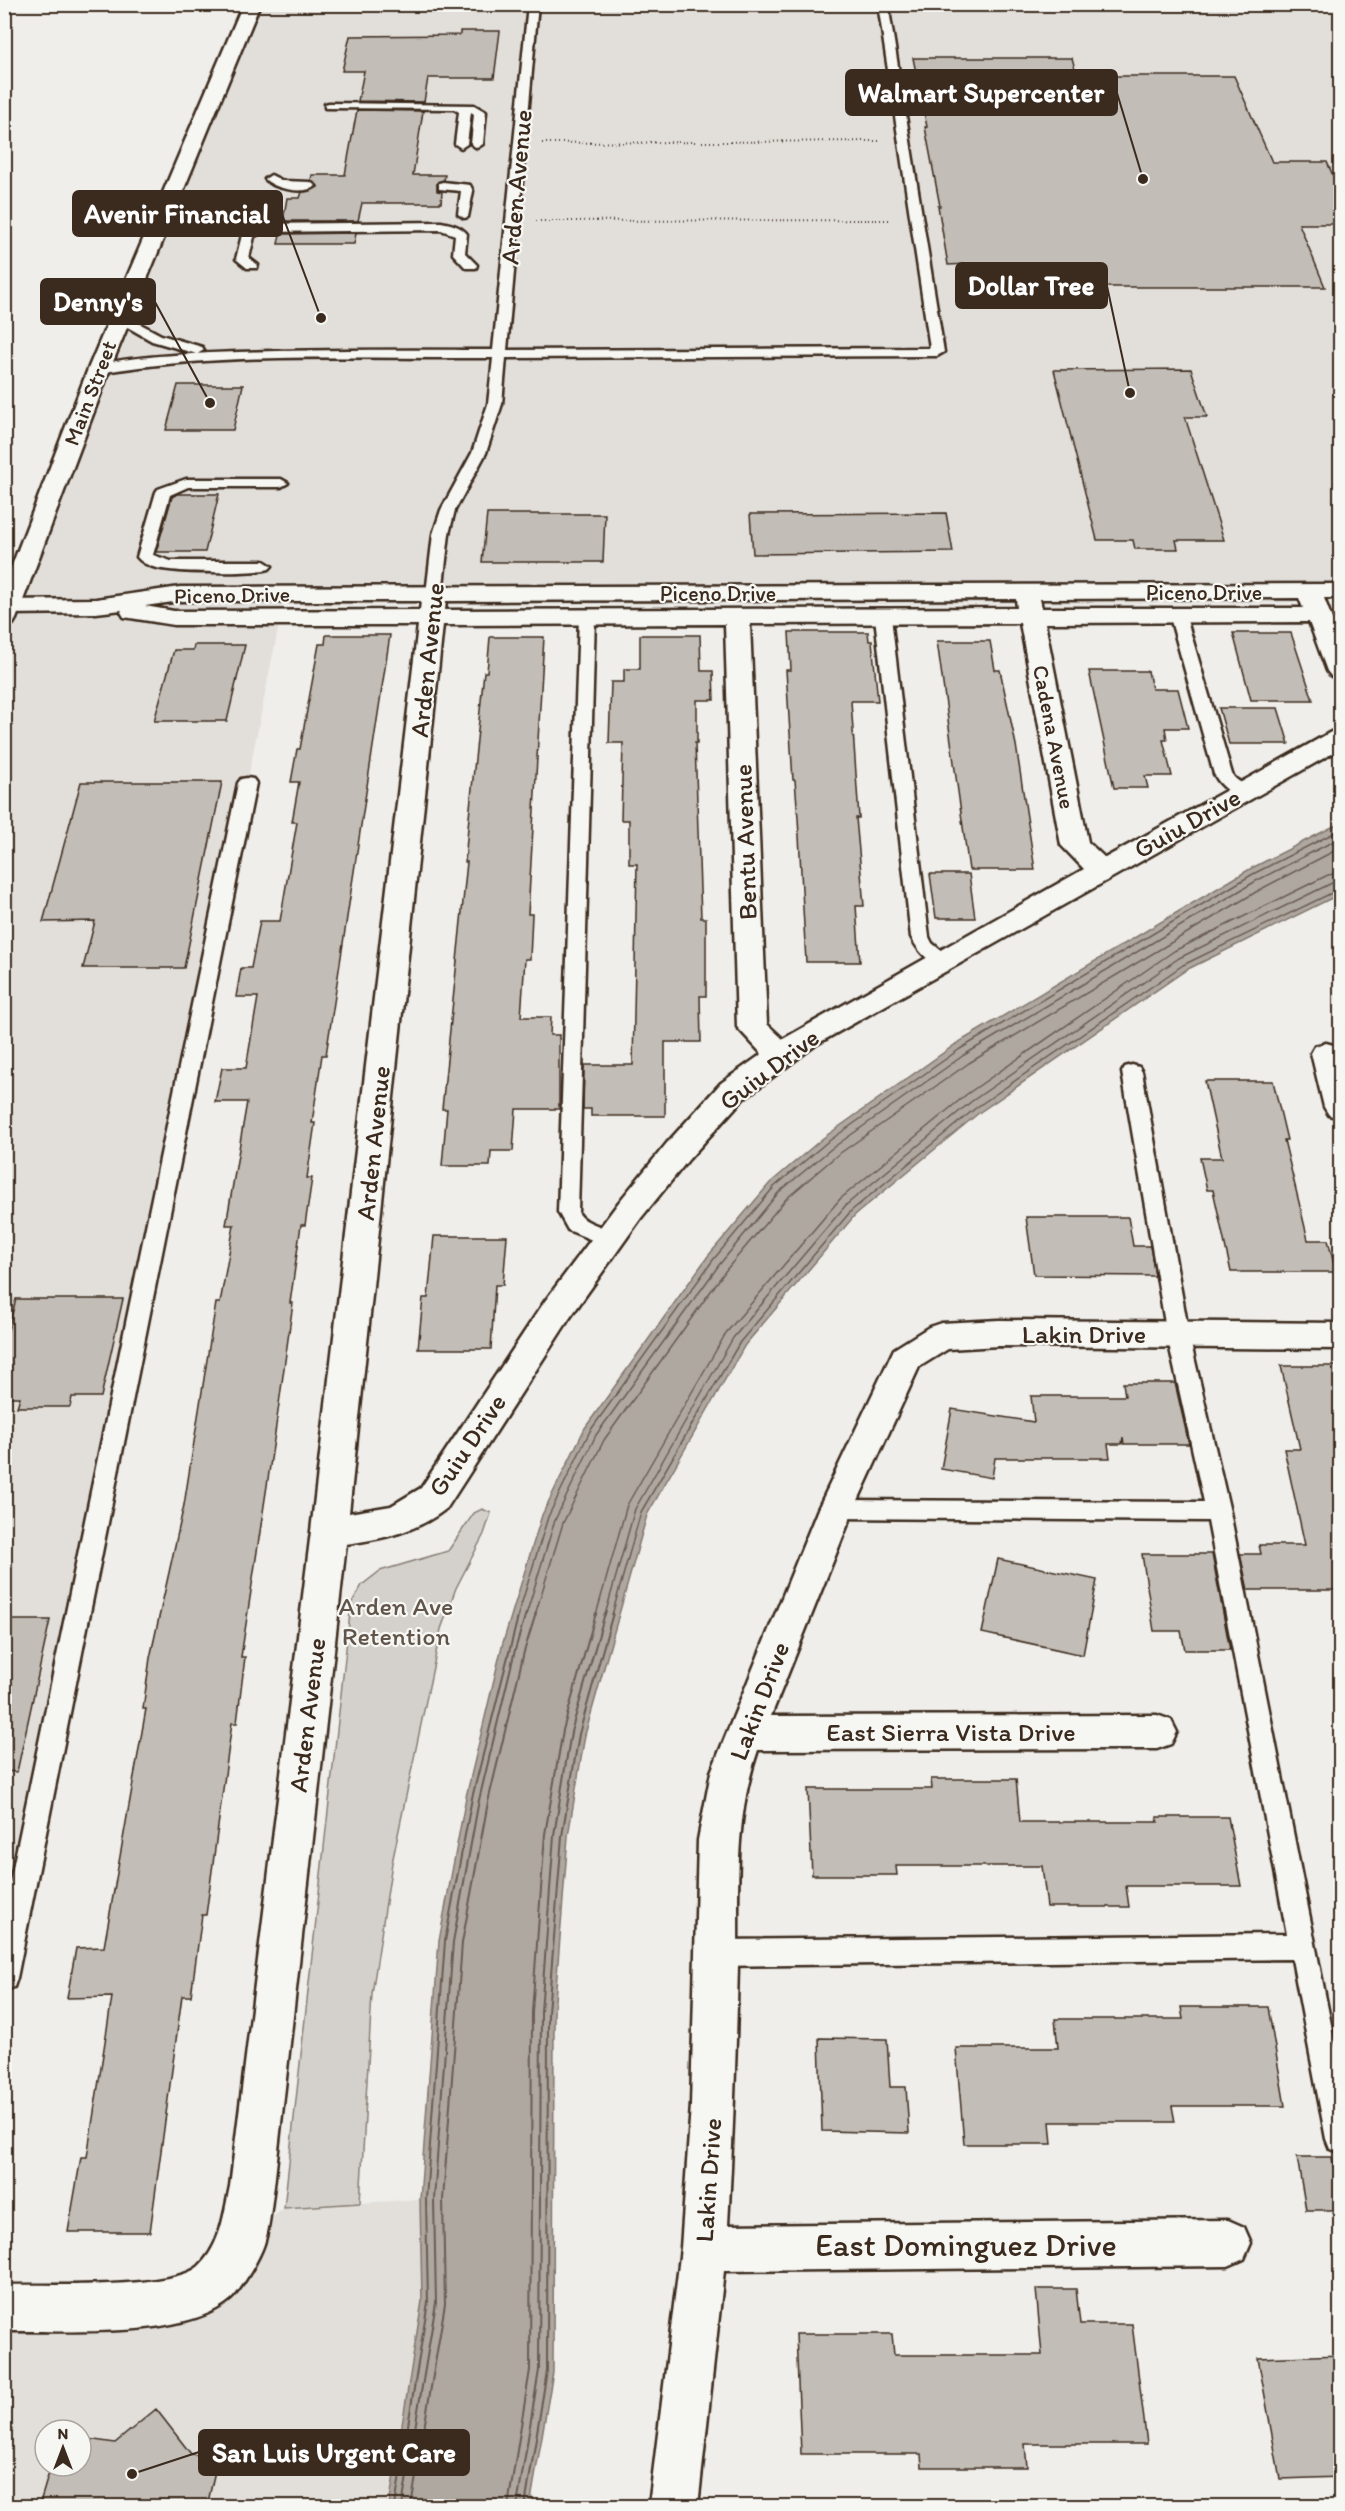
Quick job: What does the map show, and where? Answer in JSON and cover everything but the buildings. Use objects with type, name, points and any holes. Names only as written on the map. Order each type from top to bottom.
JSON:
[{"type":"main road","name":"Main Street","points":[[6,611],[120,317],[252,4]]},
{"type":"main road","points":[[1309,591],[1341,671]]},
{"type":"main road","name":"Piceno Drive","points":[[433,606],[587,617],[883,617],[1028,605],[1341,591]]},
{"type":"main road","name":"Piceno Drive","points":[[6,611],[96,606],[174,618],[433,606],[1028,605],[1178,616],[1319,615]]},
{"type":"main road","name":"Cadena Avenue","points":[[1028,605],[1075,845],[1102,871]]},
{"type":"main road","name":"Arden Avenue","points":[[4,2308],[154,2305],[189,2296],[215,2282],[242,2242],[252,2186],[329,1531],[433,606]]},
{"type":"main road","name":"Bentu Avenue","points":[[737,617],[752,1027],[781,1054]]},
{"type":"main road","name":"Guiu Drive","points":[[329,1531],[399,1521],[420,1512],[434,1498],[556,1310],[678,1151],[732,1091],[806,1037],[1341,738]]},
{"type":"main road","points":[[1326,1053],[1341,1107]]},
{"type":"main road","name":"Lakin Drive","points":[[673,2506],[704,2248],[712,2105],[718,1840],[731,1772],[836,1509],[906,1358],[941,1336],[999,1333],[1341,1336]]},
{"type":"main road","name":"East Sierra Vista Drive","points":[[745,1733],[1157,1732]]},
{"type":"main road","name":"East Dominguez Drive","points":[[704,2248],[1228,2243]]},
{"type":"lane","name":"Arden Avenue","points":[[433,606],[441,534],[448,510],[479,453],[493,415],[533,4]]},
{"type":"lane","points":[[99,369],[140,362],[251,355],[938,352],[883,4]]},
{"type":"lane","points":[[329,106],[470,107],[480,112],[477,144]]},
{"type":"lane","points":[[456,106],[465,111],[461,144]]},
{"type":"lane","points":[[271,179],[280,185],[310,186]]},
{"type":"lane","points":[[443,186],[465,188],[467,191],[464,213]]},
{"type":"lane","points":[[252,265],[242,259],[248,235],[259,228],[441,226],[451,228],[461,234],[459,254],[471,265]]},
{"type":"lane","points":[[120,317],[146,335],[171,345],[196,350],[251,355]]},
{"type":"lane","points":[[264,567],[171,566],[155,563],[145,557],[163,492],[174,486],[186,483],[281,483]]},
{"type":"lane","points":[[1178,616],[1223,774],[1227,782],[1244,791]]},
{"type":"lane","points":[[587,617],[568,1212],[576,1225],[609,1239]]},
{"type":"lane","points":[[883,617],[920,937],[925,947],[943,960]]},
{"type":"lane","points":[[4,1978],[247,783]]},
{"type":"lane","points":[[1132,1072],[1178,1335],[1218,1512],[1341,2139]]},
{"type":"lane","points":[[836,1509],[1218,1512]]},
{"type":"lane","points":[[717,1953],[1302,1946]]},
{"type":"path","points":[[520,143],[904,141]]},
{"type":"path","points":[[513,221],[917,220]]},
{"type":"shaded area","points":[[252,5],[1340,5],[1340,600],[1279,603],[283,605],[5,1978],[5,619]]},
{"type":"shaded area","points":[[420,2199],[422,2301],[389,2506],[5,2506],[4,2308],[154,2305],[242,2242],[284,2208]]},
{"type":"green space","name":"Arden Ave Retention","points":[[482,1509],[491,1513],[484,1534],[456,1588],[441,1629],[392,1863],[372,1994],[360,2203],[284,2208],[351,1604],[362,1585],[380,1571],[448,1551],[474,1513]]},
{"type":"water","points":[[1340,823],[1340,894],[1186,970],[980,1112],[855,1215],[745,1345],[647,1515],[585,1735],[568,1836],[554,2013],[553,2372],[530,2506],[389,2506],[422,2301],[420,2199],[439,1941],[466,1797],[502,1646],[542,1515],[585,1428],[708,1256],[770,1183],[823,1138],[956,1044],[1250,869]]},
{"type":"place","name":"Walmart Supercenter","points":[[1143,179]]},
{"type":"place","name":"Avenir Financial","points":[[321,318]]},
{"type":"place","name":"Dollar Tree","points":[[1130,393]]},
{"type":"place","name":"Denny's","points":[[210,403]]},
{"type":"place","name":"San Luis Urgent Care","points":[[132,2474]]}]
